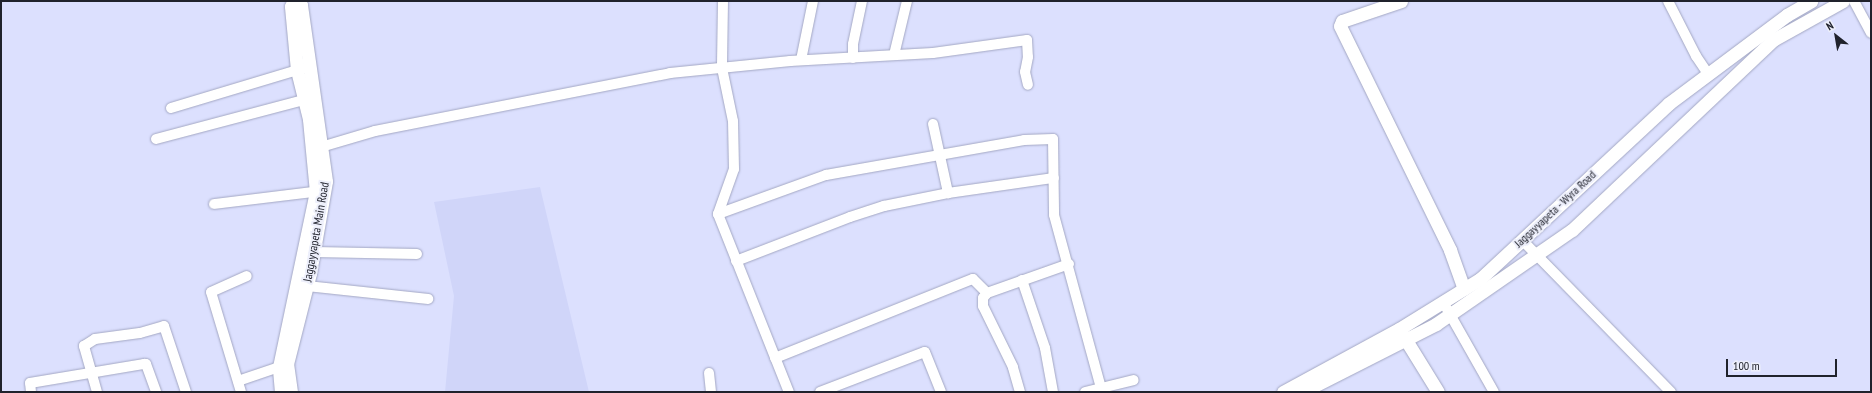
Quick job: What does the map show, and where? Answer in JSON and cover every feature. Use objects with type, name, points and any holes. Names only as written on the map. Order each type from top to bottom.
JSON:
[{"type":"main road","points":[[281,392],[283,365],[320,191],[309,98],[291,6],[294,1]]},
{"type":"main road","points":[[298,1],[301,5],[303,69]]},
{"type":"main road","points":[[1401,1],[1342,21],[1340,26],[1450,250],[1464,289]]},
{"type":"main road","name":"Jaggayyapeta - Wyra Road","points":[[1283,392],[1402,334],[1443,302],[1480,279],[1668,104],[1811,1]]},
{"type":"main road","points":[[1302,392],[1402,334],[1450,315],[1572,230],[1773,40],[1843,1]]},
{"type":"main road","name":"Jaggayyapeta Main Road","points":[[291,392],[283,365],[307,286],[314,252],[320,191],[326,180],[321,147],[309,98]]},
{"type":"main road","points":[[1402,334],[1438,392]]},
{"type":"street","points":[[723,1],[722,68],[733,121],[734,169],[718,214],[789,392]]},
{"type":"street","points":[[800,60],[813,1]]},
{"type":"street","points":[[853,58],[853,44],[862,1]]},
{"type":"street","points":[[894,56],[907,1]]},
{"type":"street","points":[[1668,1],[1696,56],[1708,74]]},
{"type":"street","points":[[1854,1],[1871,33]]},
{"type":"street","points":[[321,147],[375,131],[465,115],[670,72],[800,60],[933,53],[1027,40],[1028,57],[1025,72],[1028,85]]},
{"type":"street","points":[[171,108],[303,69]]},
{"type":"street","points":[[156,139],[309,98]]},
{"type":"street","points":[[933,124],[938,154],[948,193]]},
{"type":"street","points":[[718,214],[826,175],[938,154],[982,149],[1024,140],[1053,139],[1054,215],[1069,264],[1101,388]]},
{"type":"street","points":[[736,261],[850,217],[948,193],[1054,178]]},
{"type":"street","points":[[214,204],[320,191]]},
{"type":"street","points":[[1522,240],[1671,392]]},
{"type":"street","points":[[314,252],[417,254]]},
{"type":"street","points":[[987,293],[1069,264]]},
{"type":"street","points":[[242,392],[211,292],[247,276]]},
{"type":"street","points":[[775,358],[973,279],[987,293]]},
{"type":"street","points":[[1022,280],[1045,348],[1053,392]]},
{"type":"street","points":[[307,286],[428,299]]},
{"type":"street","points":[[987,293],[983,306],[1013,367],[1020,392]]},
{"type":"street","points":[[1443,302],[1494,392]]},
{"type":"street","points":[[97,392],[93,373],[84,346],[95,339],[140,333],[164,326],[186,392]]},
{"type":"street","points":[[820,392],[925,352],[941,392]]},
{"type":"street","points":[[31,392],[30,383],[146,364],[156,392]]},
{"type":"street","points":[[238,381],[283,365]]},
{"type":"street","points":[[709,373],[711,392]]},
{"type":"street","points":[[1085,392],[1134,380]]},
{"type":"shaded area","points":[[540,187],[589,392],[445,392],[454,296],[434,202]]}]
